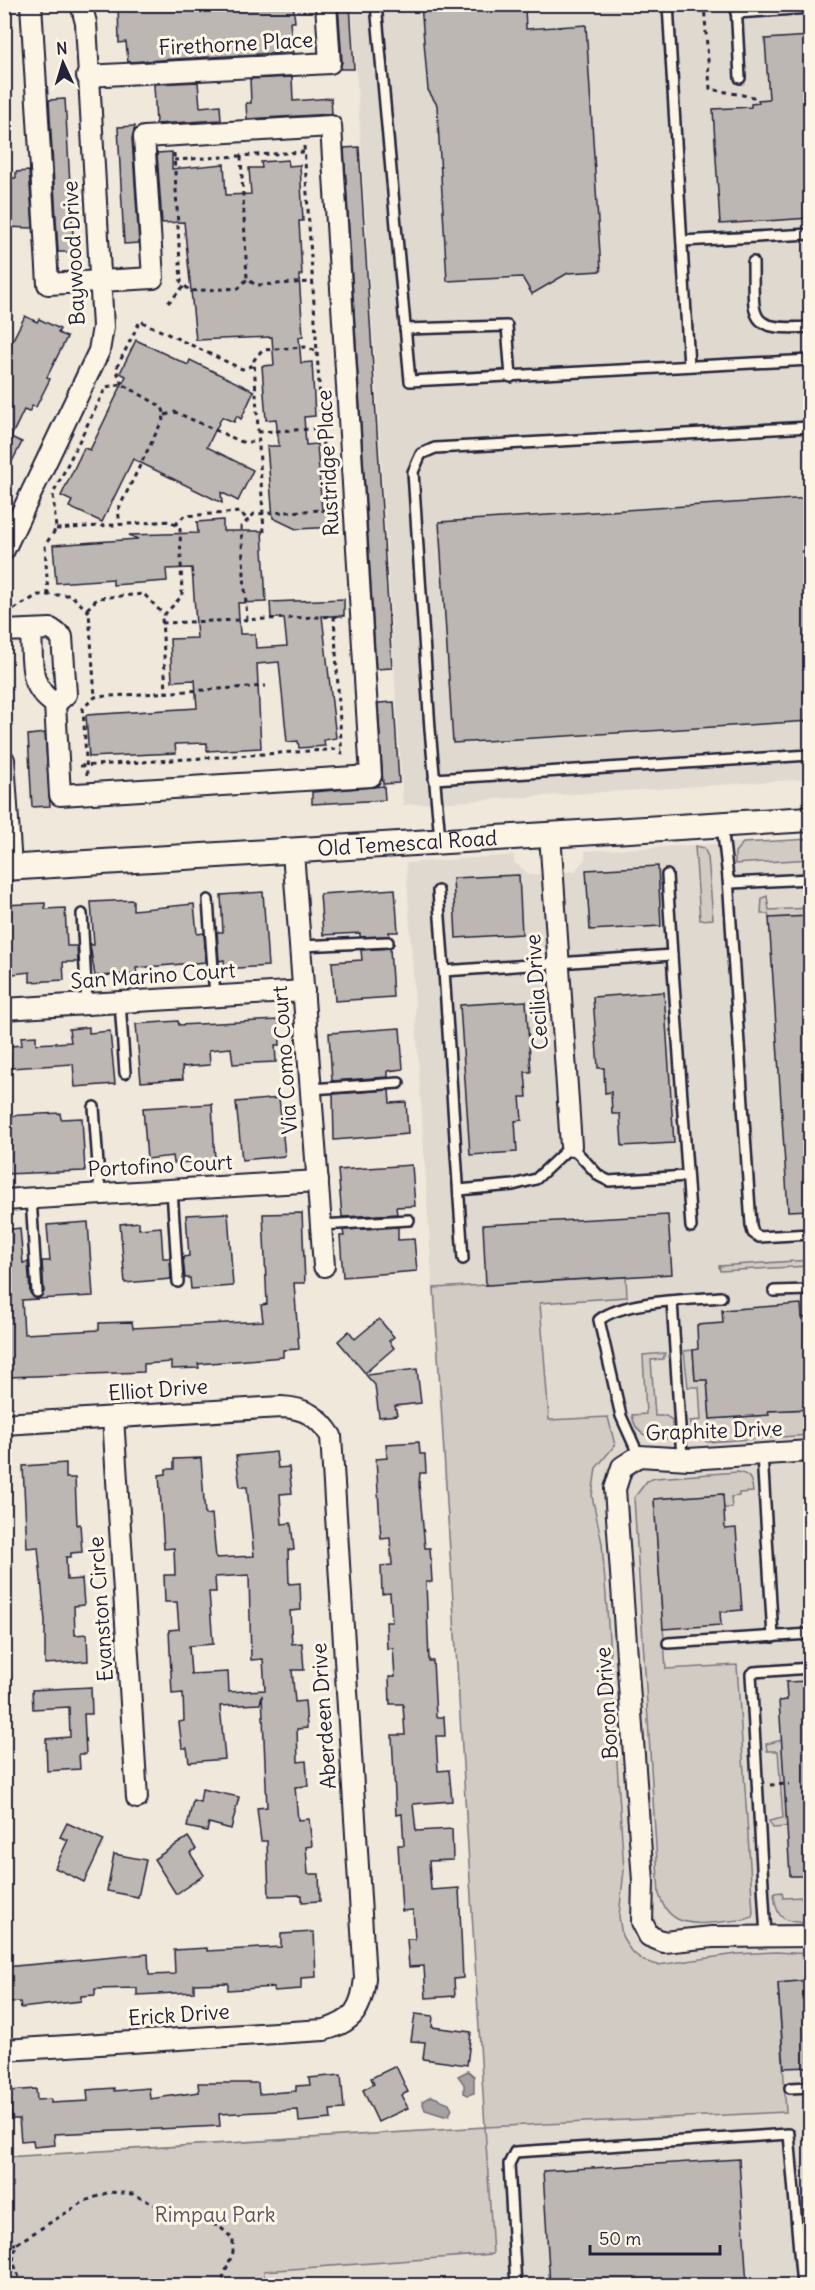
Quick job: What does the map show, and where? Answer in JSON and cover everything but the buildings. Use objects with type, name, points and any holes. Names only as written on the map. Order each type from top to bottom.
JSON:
[{"type":"street","name":"Rustridge Place","points":[[4,631],[51,629],[62,637],[66,694],[55,704],[60,795],[371,776],[332,126],[144,137],[153,278],[48,284],[31,4]]},
{"type":"street","name":"Baywood Drive","points":[[4,550],[99,351],[103,327],[87,76],[86,23],[81,4]]},
{"type":"street","name":"Firethorne Place","points":[[87,76],[330,63],[326,4]]},
{"type":"street","points":[[30,630],[34,678],[40,695],[55,704]]},
{"type":"street","points":[[4,760],[8,868]]},
{"type":"street","name":"Old Temescal Road","points":[[8,868],[810,819]]},
{"type":"street","name":"Cecilia Drive","points":[[550,834],[571,1146]]},
{"type":"street","name":"Via Como Court","points":[[293,852],[324,1266]]},
{"type":"street","name":"San Marino Court","points":[[4,1009],[304,991]]},
{"type":"street","name":"Portofino Court","points":[[4,1200],[318,1181]]},
{"type":"street","name":"Elliot Drive","points":[[4,1424],[281,1407],[298,1408],[314,1415]]},
{"type":"street","name":"Aberdeen Drive","points":[[314,1415],[331,1436],[365,1978],[363,1999],[352,2017]]},
{"type":"street","name":"Evanston Circle","points":[[113,1417],[137,1798]]},
{"type":"street","name":"Graphite Drive","points":[[622,1467],[639,1456],[682,1458],[810,1451]]},
{"type":"street","name":"Boron Drive","points":[[622,1467],[615,1489],[643,1881],[642,1922],[649,1936],[664,1942],[712,1937],[766,1937]]},
{"type":"street","points":[[766,1937],[810,1936]]},
{"type":"street","name":"Erick Drive","points":[[4,2050],[324,2030],[340,2026],[352,2017]]},
{"type":"lane","points":[[376,4],[410,381],[810,360]]},
{"type":"lane","points":[[668,4],[689,366]]},
{"type":"lane","points":[[740,78],[736,9],[810,8]]},
{"type":"lane","points":[[682,241],[810,234]]},
{"type":"lane","points":[[753,262],[754,307],[758,318],[768,327],[778,329],[810,327]]},
{"type":"lane","points":[[405,329],[507,326],[511,377]]},
{"type":"lane","points":[[440,842],[413,472],[421,454],[435,448],[810,427]]},
{"type":"lane","points":[[434,780],[810,754]]},
{"type":"lane","points":[[722,824],[728,878],[751,1225],[753,1233],[759,1237],[810,1234]]},
{"type":"lane","points":[[667,875],[691,1227]]},
{"type":"lane","points":[[728,878],[732,883],[741,884],[810,879]]},
{"type":"lane","points":[[438,891],[463,1260]]},
{"type":"lane","points":[[208,900],[214,996]]},
{"type":"lane","points":[[82,914],[87,1004]]},
{"type":"lane","points":[[301,946],[388,942]]},
{"type":"lane","points":[[444,971],[672,955]]},
{"type":"lane","points":[[120,1002],[125,1073]]},
{"type":"lane","points":[[311,1089],[399,1083]]},
{"type":"lane","points":[[94,1107],[100,1194]]},
{"type":"lane","points":[[459,1190],[513,1185],[536,1179],[571,1146],[599,1176],[609,1181],[687,1176]]},
{"type":"lane","points":[[172,1190],[178,1282]]},
{"type":"lane","points":[[31,1198],[36,1292]]},
{"type":"lane","points":[[321,1226],[409,1220]]},
{"type":"lane","points":[[774,1291],[810,1290]]},
{"type":"lane","points":[[639,1456],[621,1416],[599,1320],[628,1309],[672,1301],[721,1297]]},
{"type":"lane","points":[[672,1301],[682,1458]]},
{"type":"lane","points":[[762,1454],[773,1637]]},
{"type":"lane","points":[[669,1643],[810,1634]]},
{"type":"lane","points":[[766,1937],[751,1674],[810,1668]]},
{"type":"lane","points":[[790,2088],[810,2087]]},
{"type":"lane","points":[[516,2286],[509,2164],[515,2152],[789,2134],[802,2286]]},
{"type":"path","points":[[704,4],[710,88],[753,97],[753,104]]},
{"type":"path","points":[[173,144],[181,282],[190,291],[239,288],[247,279],[241,156]]},
{"type":"path","points":[[303,144],[327,510]]},
{"type":"path","points":[[174,160],[304,152]]},
{"type":"path","points":[[247,279],[256,285],[312,282]]},
{"type":"path","points":[[168,303],[184,286]]},
{"type":"path","points":[[120,524],[118,510],[165,415],[162,406],[122,384],[116,369],[140,321],[242,369],[254,365]]},
{"type":"path","points":[[264,532],[254,360],[262,350],[305,347],[317,351]]},
{"type":"path","points":[[48,595],[45,545],[56,529],[53,494],[106,387],[122,384]]},
{"type":"path","points":[[165,415],[175,412],[242,442],[259,442]]},
{"type":"path","points":[[258,432],[339,427]]},
{"type":"path","points":[[247,620],[241,527],[254,513],[345,509]]},
{"type":"path","points":[[175,525],[184,516],[195,515],[240,512],[248,520]]},
{"type":"path","points":[[56,529],[171,521],[180,530],[182,596],[164,615],[162,623],[166,692]]},
{"type":"path","points":[[87,609],[98,598],[144,594],[164,615]]},
{"type":"path","points":[[14,609],[30,597],[48,595],[71,595],[87,609],[95,696]]},
{"type":"path","points":[[333,616],[342,767]]},
{"type":"path","points":[[162,623],[351,616]]},
{"type":"path","points":[[88,783],[82,708],[95,696],[266,686]]},
{"type":"path","points":[[80,766],[341,749]]},
{"type":"path","points":[[757,1786],[789,1784]]},
{"type":"path","points":[[4,2244],[16,2244],[85,2201],[109,2192],[133,2194],[162,2211],[219,2226],[229,2234],[233,2239],[233,2252],[220,2286]]},
{"type":"path","points":[[16,2244],[13,2261],[22,2286]]},
{"type":"shaded area","points":[[352,5],[810,5],[810,779],[403,805]]},
{"type":"shaded area","points":[[810,839],[810,2285],[265,2286],[264,2271],[493,2254],[406,863],[514,855],[514,862],[530,875],[575,871],[585,859],[585,851]]},
{"type":"shaded area","points":[[468,2071],[474,2076],[474,2093],[468,2095],[464,2093],[464,2084],[458,2076]]},
{"type":"shaded area","points":[[431,2096],[449,2103],[452,2109],[449,2115],[444,2116],[425,2110],[422,2101]]},
{"type":"green space","points":[[810,839],[810,859],[735,864],[735,852],[743,843]]},
{"type":"green space","points":[[695,846],[704,848],[708,857],[713,919],[700,920]]},
{"type":"green space","points":[[767,896],[769,910],[810,908],[810,916],[769,918],[768,914],[761,914],[762,898]]},
{"type":"green space","points":[[810,1260],[810,1266],[720,1271],[719,1266]]},
{"type":"green space","points":[[626,1277],[627,1297],[540,1303],[549,1420],[608,1417],[615,1445],[596,1468],[592,1496],[602,1543],[607,1609],[624,1870],[619,1916],[622,1936],[631,1951],[644,1961],[658,1965],[737,1954],[776,1952],[810,1954],[810,1980],[778,1983],[786,2112],[485,2127],[434,1288]]},
{"type":"green space","points":[[693,1350],[695,1380],[707,1380],[710,1419],[768,1415],[768,1411],[808,1409],[810,1407],[810,1435],[708,1442],[694,1437],[690,1421],[701,1420],[699,1387],[688,1387],[684,1351]]},
{"type":"green space","points":[[665,1353],[663,1359],[651,1360],[655,1416],[666,1416],[672,1420],[672,1433],[666,1439],[643,1434],[636,1427],[632,1415],[646,1414],[643,1355]]},
{"type":"green space","points":[[738,1472],[750,1478],[753,1492],[739,1493],[739,1496],[731,1497],[732,1508],[724,1508],[722,1494],[654,1499],[666,1669],[737,1665],[753,1912],[752,1917],[744,1920],[693,1923],[672,1916],[659,1894],[634,1498],[647,1481],[655,1478]]},
{"type":"green space","points":[[782,1740],[787,1827],[773,1828],[769,1821],[783,1818],[778,1751],[767,1751],[766,1744]]},
{"type":"green space","points":[[782,1892],[783,1898],[802,1897],[803,1900],[810,1900],[810,1923],[794,1922],[780,1915],[774,1893]]},
{"type":"green space","name":"Rimpau Park","points":[[485,2127],[493,2254],[264,2271],[265,2285],[5,2286],[5,2157]]}]
